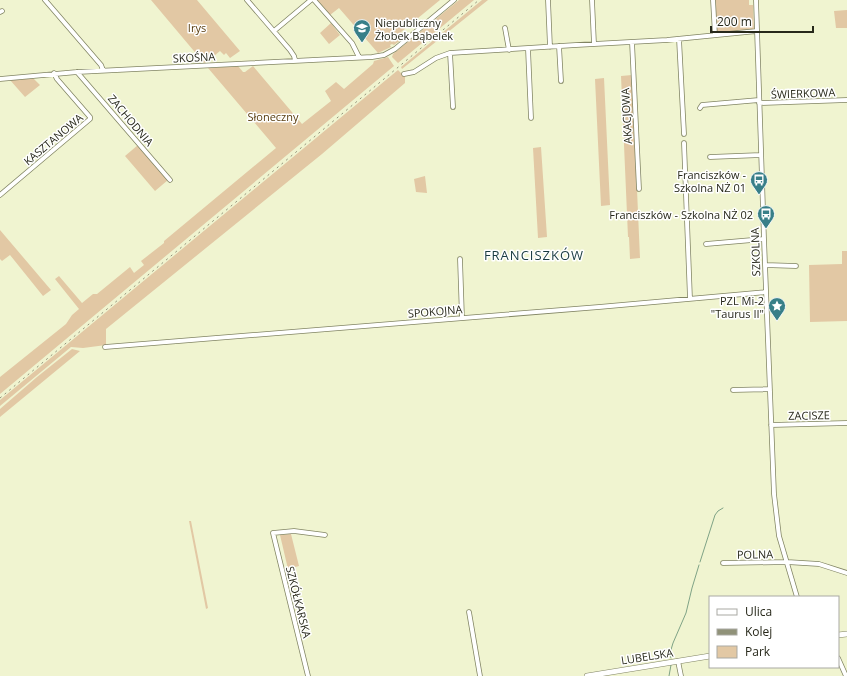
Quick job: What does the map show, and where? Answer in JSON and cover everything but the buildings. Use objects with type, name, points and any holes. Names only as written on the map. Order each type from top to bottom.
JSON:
[{"type":"main road","name":"LUBELSKA","points":[[587,676],[709,656]]},
{"type":"street","points":[[46,0],[101,65],[103,70]]},
{"type":"street","points":[[274,31],[311,0]]},
{"type":"street","points":[[314,0],[352,43],[359,57]]},
{"type":"street","name":"SKOŚNA","points":[[0,79],[54,73],[103,70],[372,57],[388,53],[454,0]]},
{"type":"street","points":[[548,0],[550,47]]},
{"type":"street","points":[[592,0],[594,44]]},
{"type":"street","points":[[713,0],[715,36]]},
{"type":"street","name":"SZKOLNA","points":[[756,0],[764,266],[775,512],[778,531],[797,596]]},
{"type":"street","points":[[249,1],[292,54],[295,60]]},
{"type":"street","points":[[506,28],[509,50]]},
{"type":"street","points":[[404,74],[414,72],[436,58],[450,54],[678,39],[757,31]]},
{"type":"street","points":[[678,39],[684,134]]},
{"type":"street","name":"AKACJOWA","points":[[632,42],[639,189]]},
{"type":"street","points":[[559,46],[561,81]]},
{"type":"street","points":[[528,49],[531,118]]},
{"type":"street","points":[[450,54],[453,107]]},
{"type":"street","name":"ZACHODNIA","points":[[77,72],[170,180]]},
{"type":"street","name":"KASZTANOWA","points":[[0,196],[90,119],[90,117],[57,79],[54,73]]},
{"type":"street","name":"ŚWIERKOWA","points":[[700,108],[702,105],[847,100]]},
{"type":"street","points":[[684,143],[690,299]]},
{"type":"street","points":[[710,157],[761,155]]},
{"type":"street","points":[[706,244],[764,239]]},
{"type":"street","points":[[460,259],[462,318]]},
{"type":"street","points":[[764,266],[796,266]]},
{"type":"street","name":"SPOKOJNA","points":[[105,347],[766,292]]},
{"type":"street","points":[[734,390],[770,389]]},
{"type":"street","name":"ZACISZE","points":[[771,425],[847,423]]},
{"type":"street","name":"SZKÓŁKARSKA","points":[[308,676],[273,533],[294,532],[326,535]]},
{"type":"street","name":"POLNA","points":[[723,563],[787,562],[819,564],[847,573]]},
{"type":"street","points":[[469,612],[480,676]]},
{"type":"street","points":[[839,660],[846,676]]},
{"type":"street","points":[[678,661],[681,676]]},
{"type":"green space","name":"Irys","points":[[151,0],[197,0],[240,51],[230,58],[226,53],[224,55],[220,51],[204,63]]},
{"type":"green space","points":[[317,0],[440,0],[401,32],[405,37],[394,45],[390,45],[391,47],[378,53],[339,8],[330,15]]},
{"type":"green space","points":[[459,0],[474,0],[398,63],[392,57],[393,54]]},
{"type":"green space","points":[[482,0],[488,0],[402,69],[401,67]]},
{"type":"green space","points":[[714,0],[749,0],[749,5],[753,5],[754,30],[716,34]]},
{"type":"green space","points":[[847,10],[847,28],[836,28],[834,11]]},
{"type":"green space","points":[[331,23],[340,35],[329,44],[320,33]]},
{"type":"green space","name":"Słoneczny","points":[[388,57],[394,66],[0,394],[0,377],[66,324],[72,315],[79,309],[55,279],[59,276],[82,303],[93,294],[97,294],[130,267],[134,273],[144,265],[141,261],[276,148],[208,68],[238,66],[243,72],[245,72],[253,66],[302,124],[331,101],[325,91],[336,82],[344,89],[373,64],[374,61]]},
{"type":"green space","points":[[398,70],[405,77],[405,83],[322,154],[106,329],[106,345],[83,348],[71,347],[0,406],[0,400]]},
{"type":"green space","points":[[632,75],[640,258],[630,259],[621,76]]},
{"type":"green space","points":[[33,78],[40,85],[25,97],[10,80]]},
{"type":"green space","points":[[604,78],[610,205],[601,206],[595,79]]},
{"type":"green space","points":[[138,145],[168,180],[155,191],[125,156]]},
{"type":"green space","points":[[541,147],[547,237],[538,238],[533,148]]},
{"type":"green space","points":[[425,176],[427,193],[416,192],[414,179]]},
{"type":"green space","points":[[0,230],[51,290],[43,296],[10,255],[2,261],[0,259]]},
{"type":"green space","points":[[842,251],[847,251],[847,321],[810,322],[809,265],[842,264]]},
{"type":"green space","points":[[72,349],[80,351],[0,417],[0,409]]},
{"type":"green space","points":[[189,521],[191,521],[208,608],[206,609]]},
{"type":"green space","points":[[291,534],[299,566],[288,569],[280,535]]},
{"type":"waterway","points":[[700,562],[715,515],[723,508]]},
{"type":"waterway","points":[[671,658],[670,653],[673,643],[686,613],[699,565]]},
{"type":"waterway","points":[[669,676],[671,665]]},
{"type":"railway","points":[[0,398],[479,0]]},
{"type":"place","name":"Niepubliczny Żłobek Bąbelek","points":[[362,43]]},
{"type":"place","name":"Franciszków - Szkolna NŻ 01","points":[[759,195]]},
{"type":"place","name":"Franciszków - Szkolna NŻ 02","points":[[766,229]]},
{"type":"place","name":"PZL Mi-2 \"Taurus II\"","points":[[777,321]]},
{"type":"district","name":"FRANCISZKÓW","points":[[534,255]]}]
